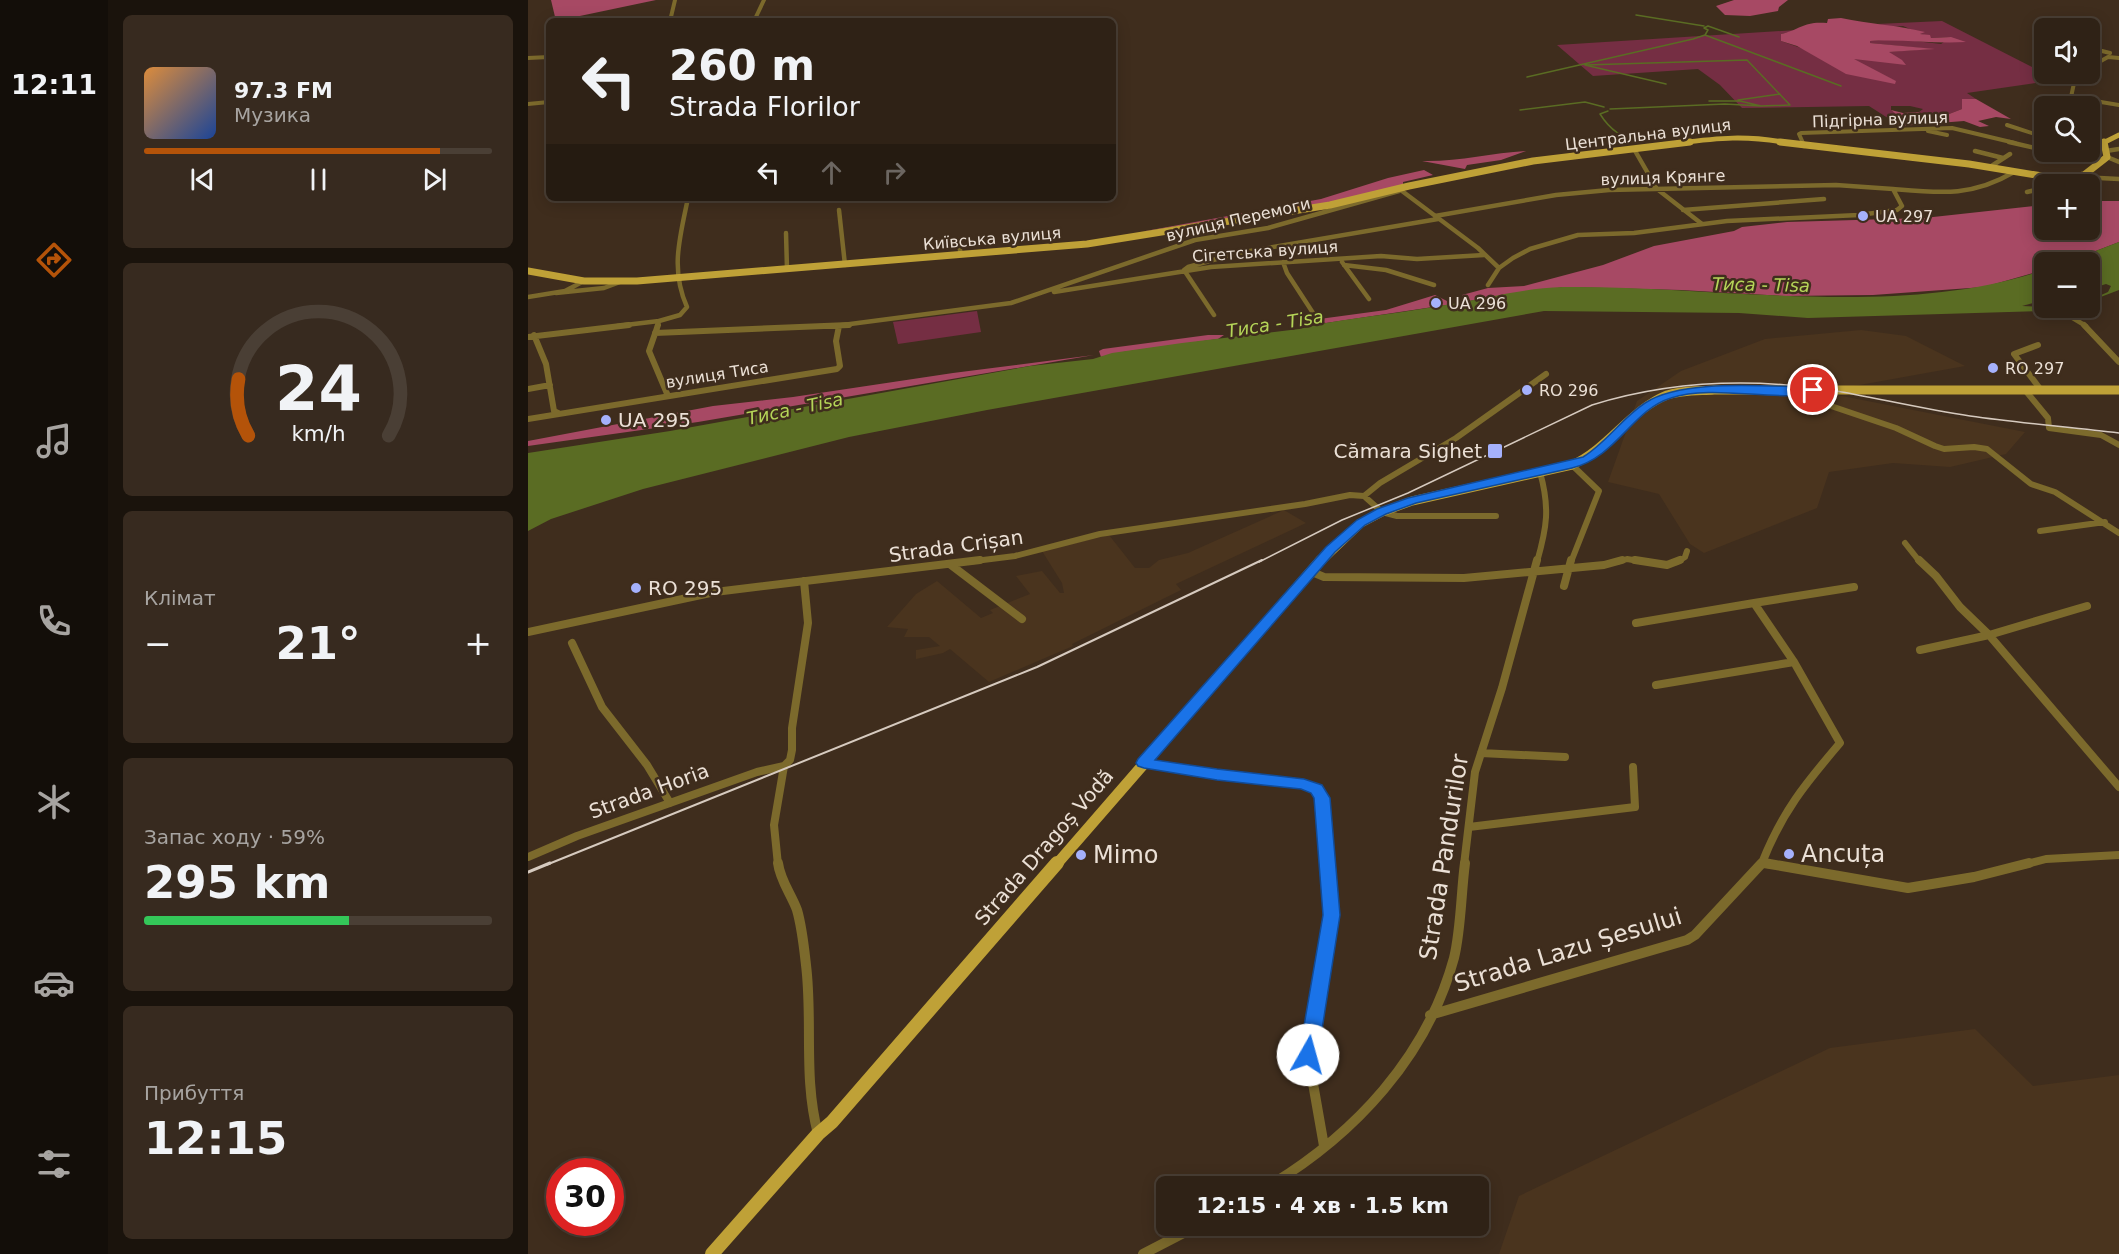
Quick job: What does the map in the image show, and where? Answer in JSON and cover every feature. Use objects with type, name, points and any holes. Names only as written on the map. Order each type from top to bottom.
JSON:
[{"type":"main road","points":[[2083,174],[2105,152],[2103,142],[2119,135]]},
{"type":"main road","name":"Центральна вулиця","points":[[1400,189],[1533,161],[1681,141],[1738,137],[1990,167],[2034,175]]},
{"type":"main road","name":"Київська вулиця","points":[[528,271],[584,281],[620,282],[1087,244],[1330,205],[1400,189]]},
{"type":"main road","name":"Strada Dragoș Vodă","points":[[712,1254],[818,1134],[832,1122],[1351,529],[1382,512],[1419,499],[1572,465],[1600,451],[1635,417],[1654,402],[1668,395],[1697,391],[2119,390]]},
{"type":"street","points":[[671,18],[675,0]]},
{"type":"street","points":[[755,18],[764,0]]},
{"type":"street","points":[[2100,51],[2119,58]]},
{"type":"street","points":[[2100,61],[2119,51]]},
{"type":"street","points":[[528,58],[546,57]]},
{"type":"street","points":[[528,104],[546,102]]},
{"type":"street","points":[[2100,102],[2119,105]]},
{"type":"street","points":[[2007,125],[2034,134]]},
{"type":"street","name":"Підгірна вулиця","points":[[1804,146],[1799,134],[1801,133],[1952,128],[2034,148]]},
{"type":"street","points":[[1923,129],[1947,135]]},
{"type":"street","points":[[2100,148],[2119,162]]},
{"type":"street","points":[[1634,149],[1657,189],[1702,224]]},
{"type":"street","points":[[2100,152],[2119,149]]},
{"type":"street","points":[[2100,150],[2105,152]]},
{"type":"street","points":[[1975,152],[2002,158]]},
{"type":"street","points":[[1990,167],[2010,154]]},
{"type":"street","name":"вулиця Крянге","points":[[1184,270],[1238,253],[1580,192],[1836,185],[1970,193],[1998,184],[2014,172]]},
{"type":"street","points":[[2100,178],[2119,179]]},
{"type":"street","points":[[1400,189],[1478,248],[1499,268]]},
{"type":"street","name":"вулиця Перемоги","points":[[1050,292],[1111,268],[1195,240],[1268,228],[1400,189]]},
{"type":"street","points":[[1488,285],[1499,268],[1530,249],[1571,237],[1634,233],[1702,224],[1891,211],[1902,206],[1893,189]]},
{"type":"street","points":[[2027,192],[2034,190]]},
{"type":"street","points":[[1683,210],[1726,205],[1824,200]]},
{"type":"street","points":[[558,413],[554,411],[546,364],[531,336],[659,321],[680,315],[687,307],[680,293],[677,279],[679,235],[687,201]]},
{"type":"street","points":[[839,210],[845,265]]},
{"type":"street","points":[[786,233],[787,269]]},
{"type":"street","points":[[958,240],[961,255]]},
{"type":"street","name":"Сігетська вулиця","points":[[1050,292],[1074,290],[1184,270],[1283,262],[1342,262],[1381,256],[1416,259],[1484,255]]},
{"type":"street","points":[[1283,262],[1287,273],[1315,316]]},
{"type":"street","points":[[1342,262],[1399,273],[1434,285]]},
{"type":"street","points":[[1342,262],[1369,299]]},
{"type":"street","points":[[1184,270],[1214,315]]},
{"type":"street","points":[[556,293],[584,281]]},
{"type":"street","points":[[528,297],[603,288],[620,282]]},
{"type":"street","points":[[655,333],[839,326],[997,306],[1050,292]]},
{"type":"street","points":[[2072,318],[2085,325],[2119,362]]},
{"type":"street","points":[[659,321],[649,351],[668,396]]},
{"type":"street","name":"вулиця Тиса","points":[[528,419],[837,369],[840,366],[835,342],[839,326]]},
{"type":"street","points":[[2038,345],[2014,354],[2041,390]]},
{"type":"street","points":[[1496,516],[1397,516],[1382,512],[1364,496],[1380,483],[1449,443],[1546,374]]},
{"type":"street","points":[[528,388],[550,385]]},
{"type":"street","points":[[1813,390],[1822,402],[1828,405],[1896,428],[1935,446],[1944,449],[1974,447],[1987,449],[2031,484],[2055,492],[2087,514],[2106,522],[2119,533]]},
{"type":"street","points":[[2025,390],[2048,418],[2049,428],[2094,432],[2108,436],[2119,445]]},
{"type":"street","points":[[1564,586],[1569,567],[1599,491],[1572,465]]},
{"type":"street","name":"Strada Pandurilor","points":[[1287,1176],[1378,1096],[1412,1055],[1454,957],[1475,772],[1547,526],[1545,490],[1540,472]]},
{"type":"street","name":"Strada Crișan","points":[[528,632],[715,592],[951,565],[1029,553],[1100,534],[1305,504],[1350,495],[1364,496]]},
{"type":"street","points":[[2040,531],[2106,522]]},
{"type":"street","points":[[1905,543],[1913,555],[1936,576],[1960,607],[1989,635],[2119,787]]},
{"type":"street","points":[[1312,572],[1324,577],[1464,578],[1604,565],[1627,559],[1667,565],[1685,557],[1688,551]]},
{"type":"street","points":[[951,565],[1022,619]]},
{"type":"street","points":[[804,581],[808,623],[792,728],[792,750],[784,766],[774,825],[779,871],[797,911],[806,962],[809,989],[808,1079],[818,1134]]},
{"type":"street","points":[[1636,623],[1854,587]]},
{"type":"street","name":"Strada Lazu Șesului","points":[[1430,1015],[1687,940],[1695,935],[1762,863],[1773,836],[1796,797],[1840,743],[1794,662],[1754,603]]},
{"type":"street","points":[[1920,650],[1989,635],[2086,606]]},
{"type":"street","points":[[572,643],[602,707],[647,765],[670,803]]},
{"type":"street","points":[[1656,685],[1794,662]]},
{"type":"street","points":[[1481,753],[1565,757]]},
{"type":"street","points":[[1144,763],[1217,775],[1304,784],[1316,789],[1322,798],[1331,915],[1308,1055],[1324,1146]]},
{"type":"street","name":"Strada Horia","points":[[528,857],[757,772],[784,766]]},
{"type":"street","points":[[1469,827],[1635,807],[1633,767]]},
{"type":"street","points":[[1762,863],[1908,888],[1974,877],[2046,859],[2119,855]]},
{"type":"street","points":[[1143,1254],[1178,1236]]},
{"type":"shaded area","points":[[551,0],[656,0],[570,18],[555,18]]},
{"type":"shaded area","points":[[1734,0],[1788,0],[1779,7],[1778,11],[1750,16],[1725,15],[1716,6]]},
{"type":"shaded area","points":[[1841,18],[1925,32],[1920,34],[1930,35],[1931,38],[1951,37],[1966,42],[1870,41],[1870,43],[1935,49],[1889,52],[1906,65],[1854,59],[1896,81],[1895,84],[1846,74],[1797,46],[1781,41],[1781,34],[1807,24],[1827,23],[1828,19]]},
{"type":"shaded area","points":[[1942,21],[2034,68],[2034,83],[1967,93],[1976,99],[1962,99],[1962,109],[1944,116],[1921,117],[1919,112],[1923,109],[1891,106],[1891,110],[1904,120],[1891,120],[1869,106],[1742,108],[1720,85],[1698,69],[1593,76],[1557,45],[1797,30],[1781,34],[1781,41],[1895,81],[1852,59],[1887,52],[1930,49],[1870,43],[1870,41],[1898,39],[1941,44],[1951,37],[1931,38],[1903,26],[1892,27],[1877,24]]},
{"type":"shaded area","points":[[1962,99],[1976,99],[2011,119],[1996,117],[1978,121],[1989,126],[1980,127],[1964,121],[1900,126],[1891,120],[1903,120],[1891,110],[1903,113],[1919,112],[1922,117],[1944,116],[1962,109]]},
{"type":"shaded area","points":[[1526,151],[1501,160],[1467,165],[1465,169],[1422,161],[1448,160]]},
{"type":"shaded area","points":[[1424,170],[1433,175],[1339,201],[1140,232],[1321,199],[1388,178]]},
{"type":"shaded area","points":[[2100,201],[2119,201],[2119,242],[2093,252],[2034,252],[2034,273],[1984,287],[1873,295],[1784,296],[1564,287],[1469,301],[1462,295],[1488,288],[1524,286],[1603,265],[1654,246],[1734,231],[1742,227],[1787,222],[1924,218],[2034,206],[2034,240],[2100,240]]},
{"type":"shaded area","points":[[1435,295],[1453,304],[1326,323],[1312,320],[1386,310]]},
{"type":"shaded area","points":[[977,311],[981,332],[898,344],[893,322]]},
{"type":"shaded area","points":[[1861,330],[1906,336],[1965,366],[1843,388],[1837,395],[2025,432],[2006,454],[1950,467],[1893,463],[1829,472],[1817,508],[1704,553],[1690,544],[1659,494],[1608,482],[1637,401],[1681,371],[1765,339]]},
{"type":"shaded area","points":[[1208,335],[1224,335],[1218,339],[1101,357],[1099,351],[1103,349]]},
{"type":"shaded area","points":[[1094,355],[698,422],[528,446],[528,441],[713,406]]},
{"type":"shaded area","points":[[1284,510],[1306,523],[1176,584],[1181,590],[1072,644],[1073,646],[989,682],[950,649],[943,653],[916,659],[916,650],[940,646],[929,637],[904,637],[908,629],[887,627],[916,594],[937,581],[981,618],[993,613],[990,610],[1030,594],[1016,576],[1042,571],[1060,593],[1064,593],[1062,583],[1042,551],[1109,535],[1135,568],[1149,568],[1159,560],[1188,553]]},
{"type":"shaded area","points":[[1975,1029],[2033,1086],[2119,1075],[2119,1254],[1499,1254],[1519,1196],[1830,1048]]},
{"type":"water","points":[[2119,242],[2119,290],[2100,297],[2108,292],[2111,286],[2106,284],[2100,286],[2100,252],[2093,252]]},
{"type":"water","name":"Тиса - Tisa","points":[[2034,273],[2034,303],[2022,306],[2034,306],[2034,311],[1808,318],[1739,313],[1544,311],[987,410],[849,437],[643,489],[551,519],[528,531],[528,453],[670,431],[1030,366],[1093,359],[1112,353],[1182,343],[1299,329],[1549,288],[1622,288],[1868,297],[1928,293],[1987,285]]},
{"type":"waterway","points":[[1636,15],[1704,26]]},
{"type":"waterway","points":[[1705,35],[1708,30],[1704,28],[1708,26],[1739,37]]},
{"type":"waterway","points":[[1527,77],[1705,35]]},
{"type":"waterway","points":[[1705,35],[1841,86]]},
{"type":"waterway","points":[[1666,84],[1585,65],[1747,60],[1780,94]]},
{"type":"waterway","points":[[1738,100],[1780,94]]},
{"type":"waterway","points":[[1761,106],[1790,105],[1780,94]]},
{"type":"waterway","points":[[1709,101],[1740,101],[1761,106]]},
{"type":"waterway","points":[[1520,110],[1585,102],[1604,107]]},
{"type":"waterway","points":[[1610,109],[1725,104],[1761,106]]},
{"type":"waterway","points":[[1608,111],[1600,114],[1612,129],[1622,136],[1641,142]]},
{"type":"railway","points":[[1259,562],[1342,520],[1408,493],[1592,405],[1651,391],[1710,384],[1801,386],[1970,416],[2119,433]]},
{"type":"railway","points":[[546,865],[1037,667],[1262,560]]},
{"type":"railway","points":[[528,872],[550,863]]},
{"type":"place","name":"UA 297","points":[[1863,216]]},
{"type":"place","name":"UA 296","points":[[1436,303]]},
{"type":"place","name":"RO 297","points":[[1993,368]]},
{"type":"place","name":"RO 296","points":[[1527,390]]},
{"type":"place","name":"UA 295","points":[[606,420]]},
{"type":"place","name":"Cămara Sighet","points":[[1495,451]]},
{"type":"place","name":"RO 295","points":[[636,588]]},
{"type":"place","name":"Ancuța","points":[[1789,854]]},
{"type":"place","name":"Mimo","points":[[1081,855]]},
{"type":"route","points":[[1308,1055],[1331,915],[1322,798],[1316,789],[1304,784],[1217,775],[1144,763],[1330,550],[1351,529],[1361,523],[1412,501],[1572,465],[1587,459],[1600,451],[1648,406],[1668,395],[1697,391],[1813,390]]}]
